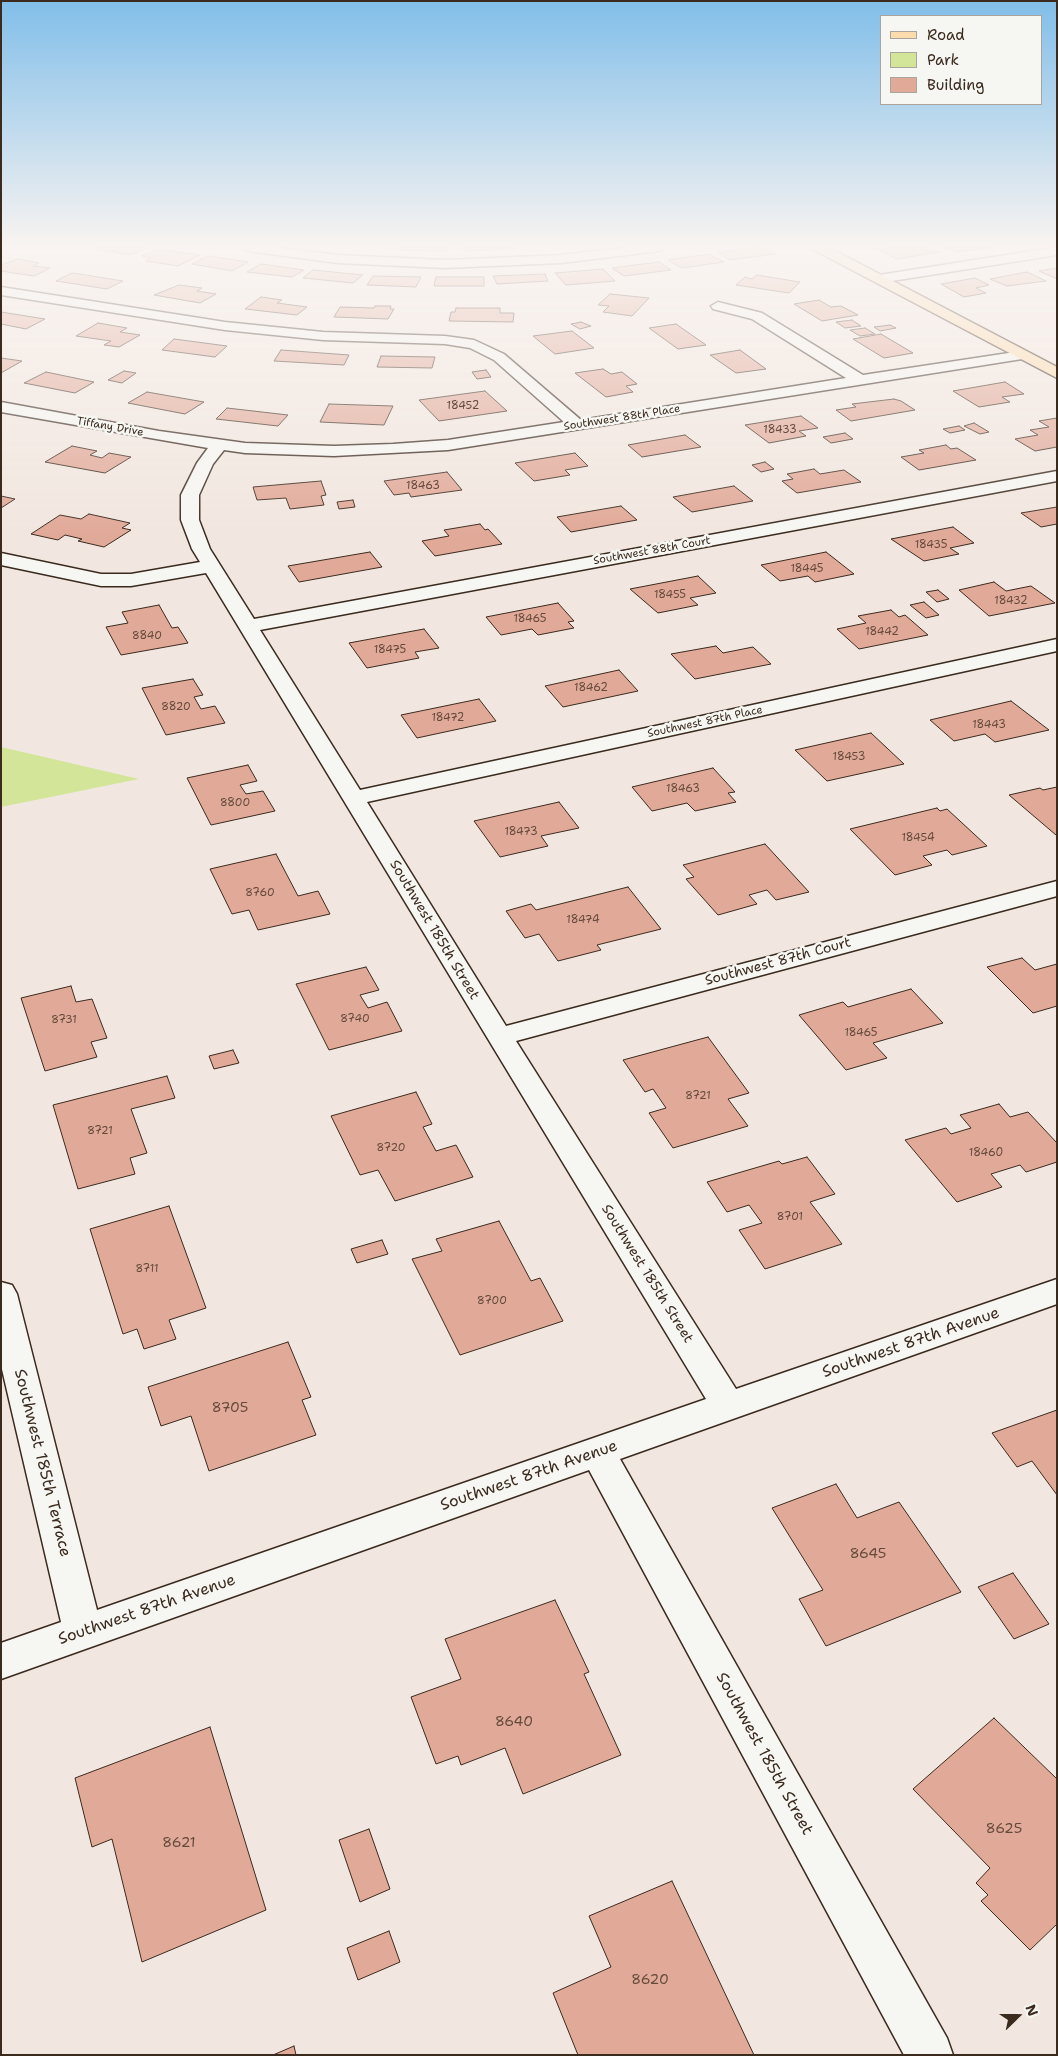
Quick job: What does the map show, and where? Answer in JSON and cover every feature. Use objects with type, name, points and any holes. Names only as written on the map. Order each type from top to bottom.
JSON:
[{"type":"main road","points":[[999,343],[1057,373]]},
{"type":"street","points":[[466,343],[474,344],[499,357],[578,426]]},
{"type":"street","points":[[800,343],[860,380]]},
{"type":"street","name":"Southwest 88th Place","points":[[220,445],[301,451],[392,449],[477,441],[1022,355]]},
{"type":"street","name":"Tiffany Drive","points":[[1,407],[220,445]]},
{"type":"street","name":"Southwest 185th Street","points":[[220,445],[205,463],[190,495],[190,520],[201,549],[499,1037],[729,1407]]},
{"type":"street","name":"Southwest 88th Court","points":[[248,626],[1057,476]]},
{"type":"street","points":[[1,559],[102,580],[131,580],[211,566]]},
{"type":"street","name":"Southwest 87th Place","points":[[354,798],[1057,645]]},
{"type":"street","name":"Southwest 87th Court","points":[[499,1037],[1057,888]]},
{"type":"street","name":"Southwest 87th Avenue","points":[[1,1661],[1057,1292]]},
{"type":"street","name":"Southwest 185th Terrace","points":[[1,1294],[84,1633]]},
{"type":"street","name":"Southwest 185th Street","points":[[597,1452],[930,2055]]},
{"type":"green space","points":[[1,747],[139,779],[1,807]]},
{"type":"building","points":[[108,343],[126,343],[119,347],[104,345]]},
{"type":"building","points":[[170,343],[204,343],[227,346],[215,357],[162,350]]},
{"type":"building","points":[[541,343],[587,343],[594,348],[555,354]]},
{"type":"building","points":[[670,343],[703,343],[706,345],[678,349]]},
{"type":"building","points":[[859,343],[896,343],[913,353],[884,358]]},
{"type":"building","points":[[281,350],[349,355],[344,365],[274,361]]},
{"type":"building","points":[[740,350],[766,369],[736,373],[710,355]]},
{"type":"building","points":[[381,356],[435,357],[432,368],[377,367]]},
{"type":"building","points":[[1,358],[22,361],[1,373]]},
{"type":"building","points":[[603,369],[611,374],[622,372],[637,384],[626,386],[633,392],[606,397],[575,373]]},
{"type":"building","points":[[486,370],[491,377],[477,379],[472,372]]},
{"type":"building","points":[[124,371],[136,373],[122,383],[108,380]]},
{"type":"building","points":[[46,372],[94,382],[75,393],[24,383]]},
{"type":"building","points":[[1005,382],[1024,394],[1002,397],[1010,402],[979,407],[953,391]]},
{"type":"building","points":[[485,391],[507,411],[439,421],[419,400]]},
{"type":"building","points":[[147,392],[204,402],[185,414],[128,403]]},
{"type":"building","points":[[894,399],[915,410],[851,421],[836,410],[856,407],[852,404]]},
{"type":"building","points":[[329,404],[393,406],[384,425],[320,422]]},
{"type":"building","points":[[227,408],[288,415],[278,426],[216,419]]},
{"type":"building","points":[[801,416],[818,428],[799,431],[806,436],[769,443],[745,425]]},
{"type":"building","points":[[1057,418],[1057,447],[1035,451],[1015,439],[1038,435],[1030,430],[1049,427],[1039,421]]},
{"type":"building","points":[[974,423],[989,432],[980,434],[964,426]]},
{"type":"building","points":[[959,426],[965,430],[950,433],[943,429]]},
{"type":"building","points":[[845,433],[853,439],[831,443],[823,437]]},
{"type":"building","points":[[685,435],[701,447],[642,457],[628,445]]},
{"type":"building","points":[[946,445],[951,449],[957,448],[976,460],[919,470],[901,457],[924,453],[919,450]]},
{"type":"building","points":[[72,446],[97,451],[90,455],[102,458],[109,453],[131,457],[105,473],[45,462]]},
{"type":"building","points":[[575,453],[588,466],[565,470],[570,475],[534,481],[515,463]]},
{"type":"building","points":[[765,462],[774,469],[761,472],[752,465]]},
{"type":"building","points":[[814,469],[820,474],[844,470],[861,482],[797,493],[782,481],[793,479],[787,474]]},
{"type":"building","points":[[447,472],[462,490],[411,497],[409,493],[394,495],[384,481]]},
{"type":"building","points":[[321,481],[326,495],[321,496],[324,505],[290,509],[286,498],[257,500],[253,487]]},
{"type":"building","points":[[734,486],[753,501],[692,512],[673,497]]},
{"type":"building","points":[[1,496],[15,499],[1,508]]},
{"type":"building","points":[[353,500],[355,507],[339,509],[337,502]]},
{"type":"building","points":[[621,506],[637,520],[571,532],[557,517]]},
{"type":"building","points":[[1057,507],[1057,524],[1041,527],[1021,513]]},
{"type":"building","points":[[89,514],[130,523],[122,528],[131,530],[104,547],[78,541],[82,539],[65,535],[58,540],[31,534],[60,515],[81,519]]},
{"type":"building","points":[[480,524],[485,530],[488,529],[502,544],[435,556],[422,541],[449,536],[444,530]]},
{"type":"building","points":[[953,527],[974,543],[950,548],[959,554],[924,561],[891,539]]},
{"type":"building","points":[[370,552],[382,567],[299,582],[288,566]]},
{"type":"building","points":[[826,552],[854,574],[815,582],[808,576],[780,581],[761,565]]},
{"type":"building","points":[[698,576],[716,593],[690,598],[698,605],[658,613],[630,589]]},
{"type":"building","points":[[994,582],[1006,591],[1031,586],[1055,603],[989,616],[959,590]]},
{"type":"building","points":[[938,590],[949,599],[937,602],[926,592]]},
{"type":"building","points":[[924,602],[939,615],[926,618],[910,605]]},
{"type":"building","points":[[558,603],[574,621],[568,622],[574,628],[538,635],[532,629],[501,635],[486,617]]},
{"type":"building","points":[[159,605],[172,628],[178,627],[188,643],[121,655],[106,627],[128,623],[122,612]]},
{"type":"building","points":[[891,610],[899,617],[905,615],[928,635],[859,649],[837,629],[866,623],[858,616]]},
{"type":"building","points":[[424,629],[439,648],[415,652],[419,658],[367,668],[349,643]]},
{"type":"building","points":[[716,646],[723,653],[753,647],[771,664],[695,679],[671,654]]},
{"type":"building","points":[[619,670],[638,691],[563,707],[545,686]]},
{"type":"building","points":[[193,679],[203,695],[194,697],[201,709],[215,706],[225,723],[166,735],[142,688]]},
{"type":"building","points":[[479,699],[496,721],[417,738],[401,715]]},
{"type":"building","points":[[1011,701],[1049,730],[995,742],[985,734],[954,741],[930,720]]},
{"type":"building","points":[[871,733],[904,764],[827,781],[795,750]]},
{"type":"building","points":[[248,765],[257,781],[240,785],[246,794],[263,791],[275,811],[211,825],[187,778]]},
{"type":"building","points":[[713,768],[735,792],[728,793],[736,802],[695,811],[687,803],[652,811],[632,787]]},
{"type":"building","points":[[1057,787],[1057,835],[1009,795],[1040,788],[1043,790]]},
{"type":"building","points":[[559,802],[579,828],[541,836],[548,846],[500,857],[474,821]]},
{"type":"building","points":[[937,808],[940,811],[947,809],[987,846],[952,855],[947,850],[923,856],[932,865],[895,875],[850,829]]},
{"type":"building","points":[[765,844],[809,892],[776,900],[767,890],[749,895],[757,904],[718,915],[686,879],[694,877],[683,865]]},
{"type":"building","points":[[276,854],[298,896],[318,891],[330,914],[258,930],[249,910],[232,914],[210,869]]},
{"type":"building","points":[[628,887],[661,929],[597,945],[601,950],[558,961],[539,934],[525,938],[506,911],[531,904],[536,910]]},
{"type":"building","points":[[1022,958],[1035,970],[1057,964],[1057,1006],[1033,1013],[987,967]]},
{"type":"building","points":[[366,967],[379,990],[360,995],[368,1008],[387,1002],[402,1031],[329,1050],[296,984]]},
{"type":"building","points":[[71,986],[76,1002],[92,999],[107,1038],[91,1042],[97,1057],[45,1071],[21,998]]},
{"type":"building","points":[[911,989],[943,1023],[873,1043],[887,1058],[846,1070],[799,1015],[843,1002],[848,1007]]},
{"type":"building","points":[[708,1037],[749,1093],[728,1099],[748,1126],[673,1148],[649,1113],[666,1108],[653,1089],[645,1092],[623,1060]]},
{"type":"building","points":[[233,1050],[239,1063],[214,1069],[209,1056]]},
{"type":"building","points":[[167,1076],[175,1098],[131,1109],[147,1153],[130,1158],[135,1174],[78,1189],[53,1105]]},
{"type":"building","points":[[416,1092],[432,1124],[423,1127],[436,1151],[456,1145],[473,1177],[395,1201],[378,1170],[360,1175],[331,1116]]},
{"type":"building","points":[[999,1104],[1010,1117],[1028,1112],[1057,1143],[1057,1162],[1026,1172],[1020,1165],[991,1174],[1002,1187],[957,1202],[905,1140],[946,1128],[951,1134],[971,1128],[960,1115]]},
{"type":"building","points":[[807,1157],[835,1194],[810,1202],[842,1244],[765,1269],[739,1230],[762,1223],[749,1205],[727,1212],[707,1182],[779,1161],[782,1164]]},
{"type":"building","points":[[169,1206],[206,1308],[169,1320],[176,1339],[144,1349],[137,1329],[123,1334],[90,1229]]},
{"type":"building","points":[[499,1221],[531,1281],[540,1278],[563,1321],[460,1355],[412,1259],[442,1251],[436,1239]]},
{"type":"building","points":[[382,1240],[388,1254],[357,1263],[351,1249]]},
{"type":"building","points":[[288,1342],[311,1397],[302,1400],[316,1435],[209,1471],[191,1416],[161,1426],[148,1387]]},
{"type":"building","points":[[1057,1410],[1057,1495],[1032,1461],[1017,1467],[992,1433]]},
{"type":"building","points":[[836,1484],[857,1518],[899,1502],[961,1592],[826,1646],[799,1599],[823,1590],[772,1508]]},
{"type":"building","points":[[1013,1573],[1049,1624],[1014,1639],[978,1587]]},
{"type":"building","points":[[555,1600],[589,1672],[584,1674],[621,1755],[523,1794],[505,1748],[461,1765],[458,1756],[436,1764],[411,1697],[461,1679],[445,1639]]},
{"type":"building","points":[[994,1718],[1057,1779],[1057,1924],[1030,1950],[981,1901],[988,1895],[976,1883],[990,1868],[913,1789]]},
{"type":"building","points":[[210,1727],[266,1910],[142,1962],[112,1839],[92,1847],[75,1778]]},
{"type":"building","points":[[369,1829],[390,1889],[360,1902],[339,1840]]},
{"type":"building","points":[[672,1881],[754,2055],[578,2055],[553,1993],[611,1967],[589,1916]]},
{"type":"building","points":[[389,1931],[400,1962],[358,1980],[347,1948]]},
{"type":"building","points":[[294,2046],[296,2055],[273,2055]]}]
